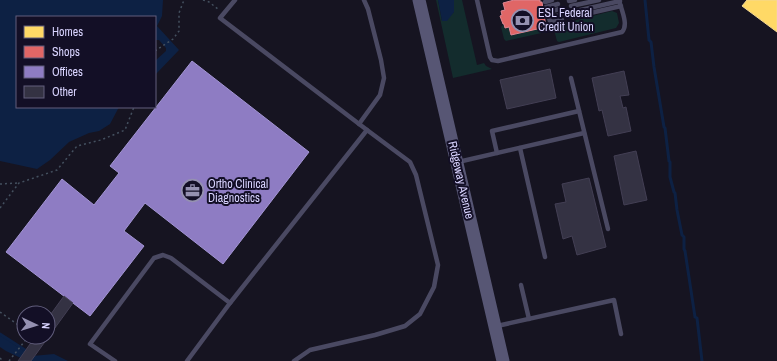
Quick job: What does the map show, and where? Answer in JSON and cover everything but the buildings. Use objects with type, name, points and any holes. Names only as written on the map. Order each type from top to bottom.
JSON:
[{"type":"main road","name":"Ridgeway Avenue","points":[[419,0],[503,361]]},
{"type":"lane","points":[[235,0],[220,18],[410,162],[416,175],[438,265],[434,288],[420,314],[405,326],[375,335],[310,350],[294,361]]},
{"type":"lane","points":[[359,124],[380,95],[384,78],[368,9],[364,0]]},
{"type":"lane","points":[[477,0],[490,57],[495,61],[622,32],[624,30],[625,25],[620,2],[572,15]]},
{"type":"lane","points":[[546,7],[552,0]]},
{"type":"lane","points":[[575,0],[570,4],[599,0]]},
{"type":"lane","points":[[546,7],[560,9],[549,18]]},
{"type":"lane","points":[[546,7],[550,21],[562,20]]},
{"type":"lane","points":[[571,78],[608,229]]},
{"type":"lane","points":[[497,153],[492,131],[579,111]]},
{"type":"lane","points":[[187,361],[230,303],[367,130]]},
{"type":"lane","points":[[457,162],[584,133]]},
{"type":"lane","points":[[520,148],[546,258]]},
{"type":"lane","points":[[115,361],[90,344],[154,258],[162,255],[171,258],[230,303]]},
{"type":"lane","points":[[521,285],[529,318]]},
{"type":"lane","points":[[495,326],[614,300],[621,334]]},
{"type":"path","points":[[156,50],[173,38],[179,31],[179,13],[184,0]]},
{"type":"path","points":[[203,0],[209,2],[219,10],[220,18]]},
{"type":"path","points":[[0,184],[19,183],[57,170],[77,146],[101,140],[125,130],[134,108]]},
{"type":"path","points":[[0,208],[19,183]]},
{"type":"path","points":[[0,312],[16,323]]},
{"type":"path","points":[[9,361],[21,345]]},
{"type":"path","points":[[0,358],[3,361]]},
{"type":"green space","points":[[436,0],[438,0],[442,21],[454,12],[454,0],[462,0],[477,65],[484,63],[492,69],[453,78]]},
{"type":"green space","points":[[612,11],[617,13],[619,23],[616,28],[559,42],[557,41],[553,26]]},
{"type":"green space","points":[[504,24],[505,28],[509,27],[511,35],[545,27],[546,32],[506,41],[504,39],[501,27]]},
{"type":"water","points":[[0,0],[163,0],[162,16],[157,26],[179,50],[156,74],[156,60],[166,51],[166,48],[159,40],[156,40],[156,16],[16,16],[16,108],[118,108],[110,124],[99,131],[89,133],[69,142],[50,160],[37,169],[0,161]]},
{"type":"water","points":[[438,0],[454,0],[454,12],[447,21],[442,21]]},
{"type":"water","points":[[0,335],[32,356],[54,354],[68,361],[27,361],[0,347]]},
{"type":"waterway","points":[[645,0],[649,40],[651,42],[670,162],[670,177],[675,193],[682,235],[684,237],[684,249],[695,317],[697,318],[702,361]]},
{"type":"waterway","points":[[0,334],[28,352]]},
{"type":"place","name":"ESL Federal Credit Union","points":[[523,20]]},
{"type":"place","name":"Ortho Clinical Diagnostics","points":[[192,191]]}]
